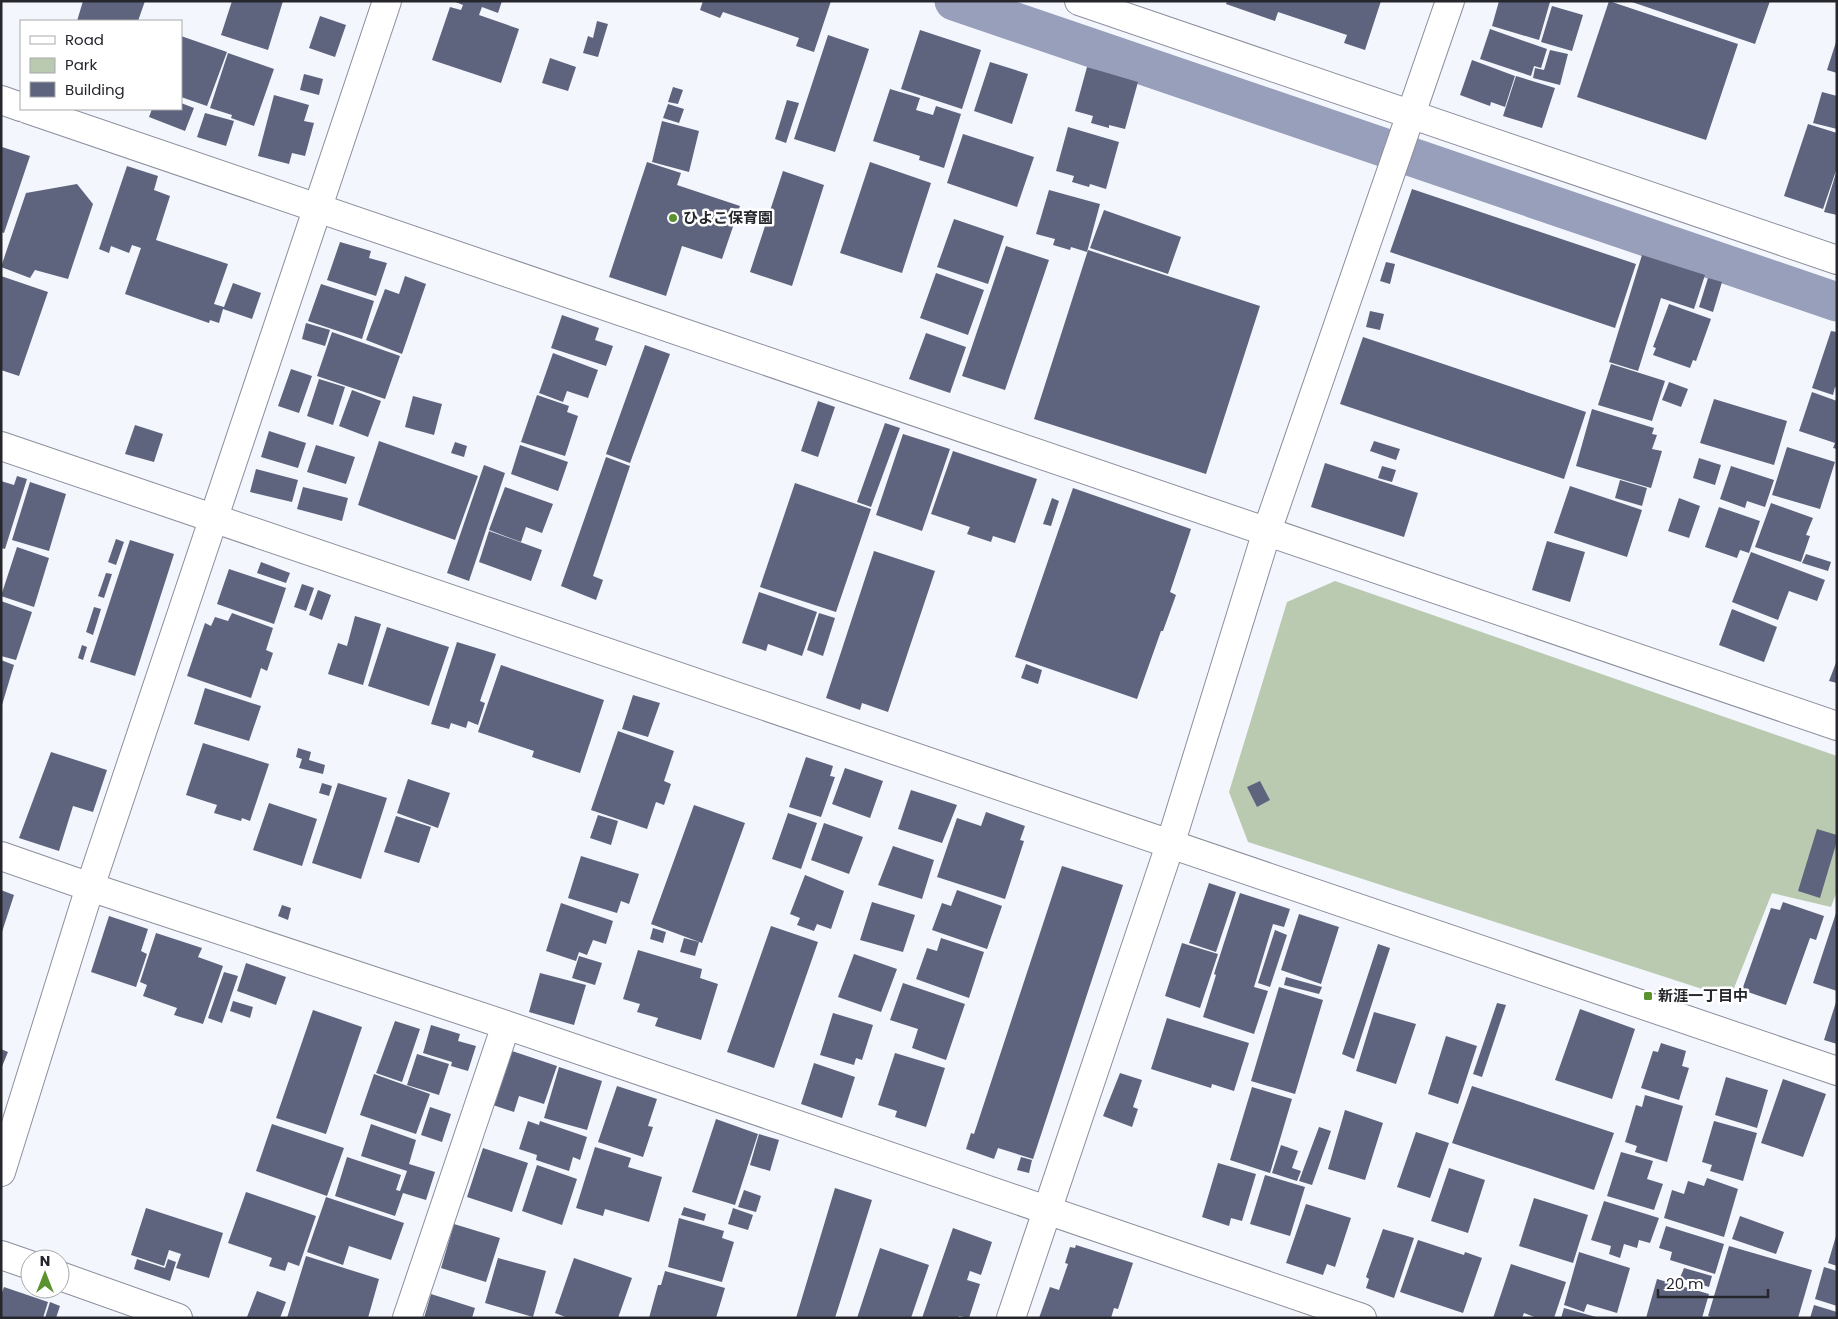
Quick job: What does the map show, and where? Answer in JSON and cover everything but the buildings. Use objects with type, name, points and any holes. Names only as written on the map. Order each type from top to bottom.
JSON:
[{"type":"street","points":[[1,1172],[90,887],[387,1]]},
{"type":"street","points":[[1079,1],[1409,123],[1837,260]]},
{"type":"street","points":[[1011,1318],[1170,844],[1267,530],[1450,1]]},
{"type":"street","points":[[1,100],[20,107]]},
{"type":"street","points":[[30,110],[1267,530],[1837,726]]},
{"type":"street","points":[[1,446],[1837,1071]]},
{"type":"street","points":[[1,856],[506,1025],[1362,1318]]},
{"type":"street","points":[[407,1318],[506,1025]]},
{"type":"street","points":[[1,1255],[20,1262]]},
{"type":"street","points":[[70,1280],[178,1318]]},
{"type":"green space","points":[[1335,581],[1837,756],[1837,891],[1831,907],[1772,893],[1730,998],[1248,842],[1229,792],[1287,602]]},
{"type":"waterway","points":[[954,1],[1837,302]]},
{"type":"place","name":"ひよこ保育園","points":[[673,218]]},
{"type":"place","name":"新涯一丁目中","points":[[1648,996]]}]
